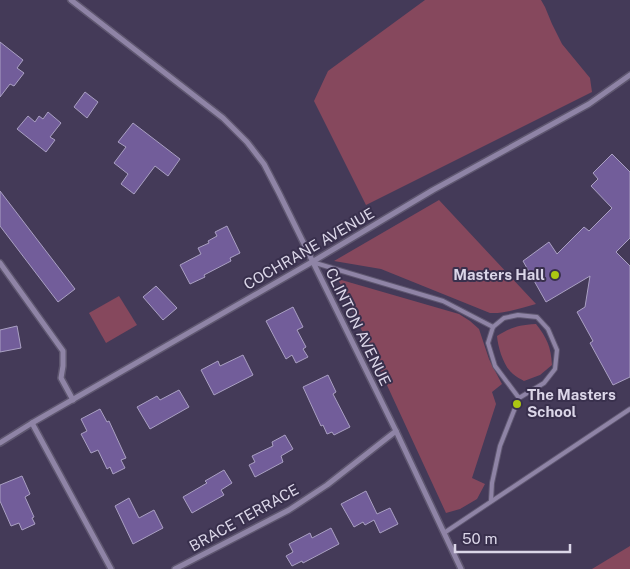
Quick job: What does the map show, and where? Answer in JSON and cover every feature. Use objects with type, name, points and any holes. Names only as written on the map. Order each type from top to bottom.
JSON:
[{"type":"street","name":"CLINTON AVENUE","points":[[75,1],[223,118],[247,142],[264,164],[396,431],[461,569]]},
{"type":"street","name":"COCHRANE AVENUE","points":[[0,443],[433,190],[589,104],[630,75]]},
{"type":"street","points":[[0,263],[63,352],[61,378],[73,400]]},
{"type":"street","points":[[32,423],[111,569]]},
{"type":"street","name":"BRACE TERRACE","points":[[175,569],[289,510],[327,485],[396,431]]},
{"type":"lane","points":[[312,262],[442,301],[492,327]]},
{"type":"lane","points":[[491,501],[492,484],[500,446],[519,398],[544,383],[555,369],[557,350],[548,329],[537,317],[518,315],[504,318],[492,327],[488,342],[495,366],[519,398]]},
{"type":"lane","points":[[444,533],[630,409]]},
{"type":"shaded area","points":[[425,0],[541,0],[562,44],[590,78],[592,92],[366,205],[314,101],[328,71]]},
{"type":"shaded area","points":[[439,200],[536,304],[507,312],[490,313],[381,269],[334,261]]},
{"type":"shaded area","points":[[338,279],[459,314],[479,329],[489,359],[502,384],[492,392],[496,404],[472,478],[485,484],[477,499],[460,509],[446,513]]},
{"type":"shaded area","points":[[119,296],[137,325],[106,343],[89,313]]},
{"type":"shaded area","points":[[536,324],[548,343],[552,365],[540,375],[524,381],[514,375],[504,362],[497,336],[515,327]]},
{"type":"shaded area","points":[[630,546],[630,569],[592,569]]},
{"type":"building","points":[[0,42],[23,60],[17,68],[24,73],[14,86],[10,84],[0,97]]},
{"type":"building","points":[[85,92],[98,102],[87,118],[74,107]]},
{"type":"building","points":[[48,112],[61,123],[50,137],[55,140],[46,152],[17,129],[28,116],[35,122],[39,116],[43,119]]},
{"type":"building","points":[[133,123],[180,159],[168,176],[155,166],[134,194],[121,184],[128,174],[114,163],[126,147],[118,142]]},
{"type":"building","points":[[612,154],[630,172],[630,238],[616,252],[630,266],[630,377],[613,385],[590,343],[593,341],[577,312],[585,307],[590,276],[546,302],[523,261],[549,242],[557,254],[584,227],[589,231],[612,208],[591,186],[598,179],[593,173]]},
{"type":"building","points":[[0,191],[75,289],[58,302],[0,226]]},
{"type":"building","points":[[227,226],[240,253],[230,258],[231,261],[190,284],[180,265],[201,254],[198,248],[209,243],[208,241],[217,236],[215,232]]},
{"type":"building","points":[[156,286],[177,308],[163,320],[143,297]]},
{"type":"building","points":[[293,307],[303,327],[297,330],[306,347],[303,349],[308,357],[296,363],[292,355],[286,359],[266,321]]},
{"type":"building","points":[[17,326],[21,348],[0,352],[0,330]]},
{"type":"building","points":[[243,355],[253,375],[214,395],[201,370],[218,361],[220,366]]},
{"type":"building","points":[[328,375],[336,392],[333,394],[350,427],[334,435],[332,432],[327,434],[323,425],[321,426],[303,387]]},
{"type":"building","points":[[179,390],[189,407],[150,429],[137,407],[157,396],[160,400]]},
{"type":"building","points":[[100,409],[107,422],[109,421],[126,458],[121,460],[125,468],[113,474],[110,467],[107,469],[98,450],[91,453],[81,434],[87,431],[81,419]]},
{"type":"building","points":[[285,435],[293,449],[281,456],[283,462],[255,477],[249,465],[255,462],[252,456],[273,446],[272,442]]},
{"type":"building","points":[[224,470],[232,483],[221,490],[224,495],[192,513],[183,497],[207,483],[205,481]]},
{"type":"building","points":[[22,476],[30,494],[25,497],[35,524],[22,530],[19,523],[11,526],[0,501],[0,485]]},
{"type":"building","points":[[366,491],[377,514],[390,508],[398,524],[380,533],[374,520],[365,525],[363,522],[354,527],[341,504]]},
{"type":"building","points":[[129,498],[139,518],[154,510],[163,528],[133,544],[115,506]]},
{"type":"building","points":[[331,528],[339,544],[303,563],[302,561],[292,566],[286,556],[293,552],[289,544],[310,533],[312,538]]},
{"type":"place","name":"Masters Hall","points":[[555,275]]},
{"type":"place","name":"The Masters School","points":[[517,404]]}]
